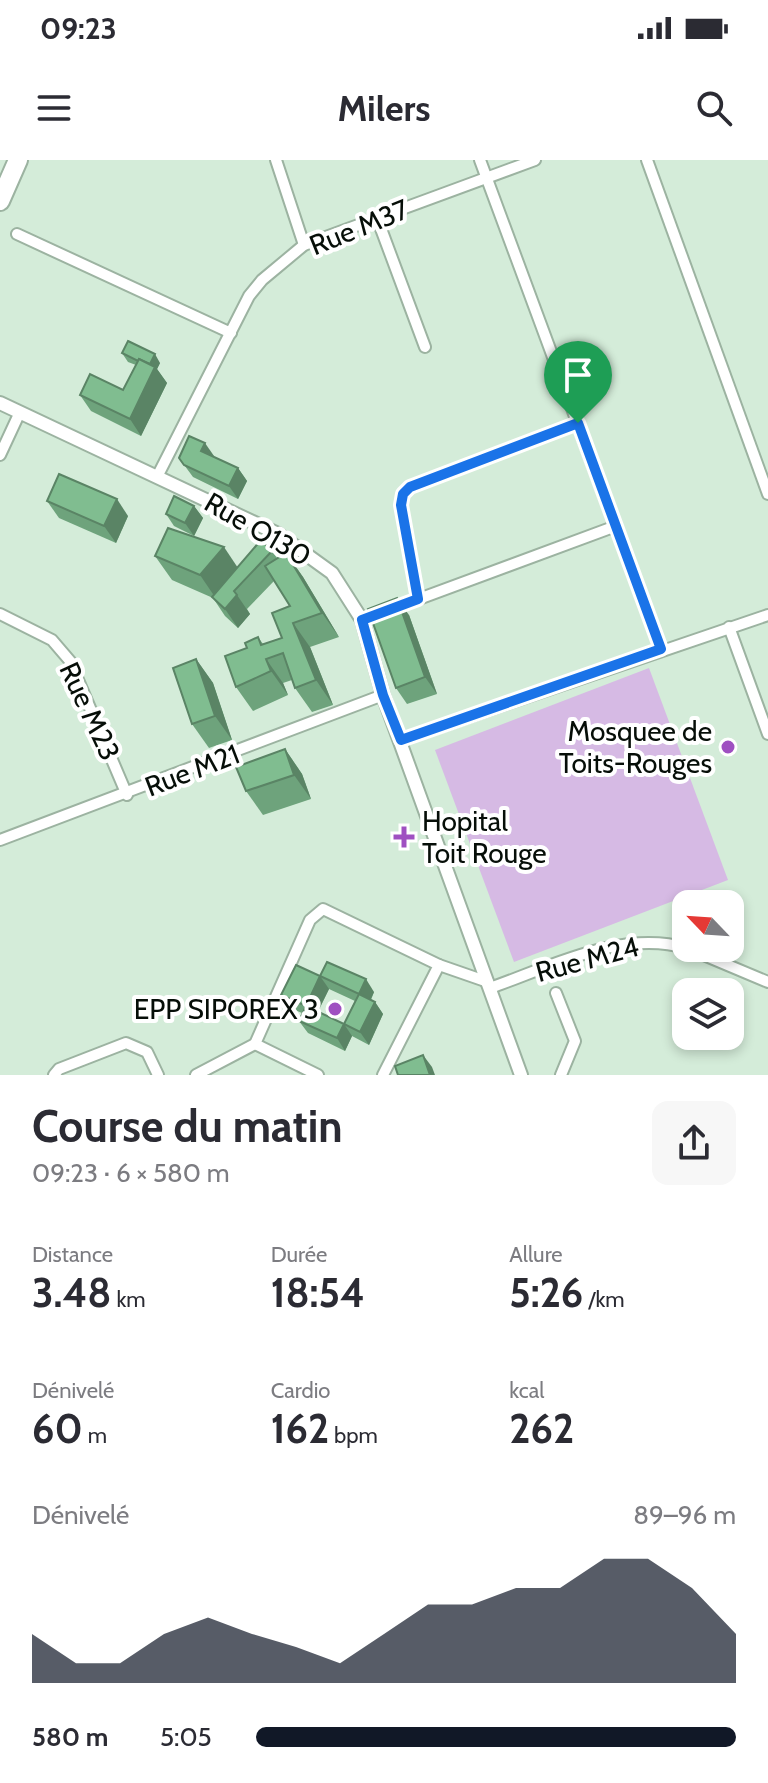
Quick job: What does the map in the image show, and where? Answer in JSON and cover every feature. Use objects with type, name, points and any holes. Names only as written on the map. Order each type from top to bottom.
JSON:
[{"type":"highway","points":[[0,201],[18,160]]},
{"type":"street","points":[[276,160],[304,245]]},
{"type":"street","points":[[480,160],[661,649]]},
{"type":"street","name":"Rue M37","points":[[158,475],[249,296],[262,280],[304,245],[535,160]]},
{"type":"street","points":[[647,160],[768,494]]},
{"type":"street","points":[[377,218],[425,347]]},
{"type":"street","points":[[17,234],[231,333]]},
{"type":"street","name":"Rue O130","points":[[0,403],[278,534],[332,573],[362,620],[383,695],[521,1075]]},
{"type":"street","points":[[0,455],[20,412]]},
{"type":"street","points":[[418,599],[401,505],[403,494],[410,487],[578,423]]},
{"type":"street","points":[[362,620],[616,526]]},
{"type":"street","name":"Rue M23","points":[[0,614],[52,640],[70,661],[81,678],[127,795]]},
{"type":"street","points":[[401,740],[768,615]]},
{"type":"street","points":[[729,627],[768,734]]},
{"type":"street","name":"Rue M21","points":[[0,840],[127,795],[383,695]]},
{"type":"street","points":[[196,1075],[255,1044],[310,920],[323,909],[439,965],[489,985]]},
{"type":"street","name":"Rue M24","points":[[489,985],[631,943],[672,945]]},
{"type":"street","name":"Rue M24","points":[[720,962],[768,982]]},
{"type":"street","points":[[383,1075],[439,965]]},
{"type":"street","points":[[556,993],[575,1041],[561,1075]]},
{"type":"street","points":[[54,1075],[59,1069],[126,1043],[147,1052],[158,1075]]},
{"type":"street","points":[[255,1044],[318,1075]]},
{"type":"shaded area","points":[[649,668],[728,880],[702,890],[672,890],[672,901],[514,962],[435,750]]},
{"type":"building","points":[[128,341],[155,354],[150,364],[122,353]]},
{"type":"building","points":[[139,359],[155,367],[130,419],[80,395],[90,374],[123,390]]},
{"type":"building","points":[[189,436],[205,443],[201,451],[238,468],[229,486],[184,465],[179,458]]},
{"type":"building","points":[[59,474],[117,499],[104,526],[47,501]]},
{"type":"building","points":[[174,496],[194,506],[185,523],[166,514]]},
{"type":"building","points":[[168,528],[224,547],[200,575],[155,556]]},
{"type":"building","points":[[261,540],[272,551],[234,591],[237,595],[225,609],[212,597]]},
{"type":"building","points":[[286,553],[322,613],[293,623],[316,680],[295,688],[283,653],[266,659],[271,671],[236,687],[225,656],[247,648],[245,643],[258,637],[261,645],[282,638],[272,613],[290,606],[265,566]]},
{"type":"building","points":[[397,598],[425,677],[396,688],[368,609]]},
{"type":"building","points":[[196,659],[215,716],[192,724],[173,668]]},
{"type":"building","points":[[285,749],[294,775],[246,791],[236,767]]},
{"type":"building","points":[[327,962],[366,979],[359,994],[320,976]]},
{"type":"building","points":[[296,965],[320,976],[306,1006],[281,995]]},
{"type":"building","points":[[359,994],[375,1002],[360,1032],[344,1024]]},
{"type":"building","points":[[306,1006],[344,1024],[337,1038],[299,1021]]},
{"type":"building","points":[[423,1055],[430,1075],[398,1075],[395,1066]]},
{"type":"place","name":"Mosquee de Toits-Rouges","points":[[728,747]]},
{"type":"place","name":"Hopital Toit Rouge","points":[[404,837]]},
{"type":"place","name":"EPP SIPOREX 3","points":[[335,1009]]},
{"type":"route","points":[[578,423],[661,649],[401,740],[383,695],[362,620],[418,599],[401,497],[410,487],[578,423]]}]
